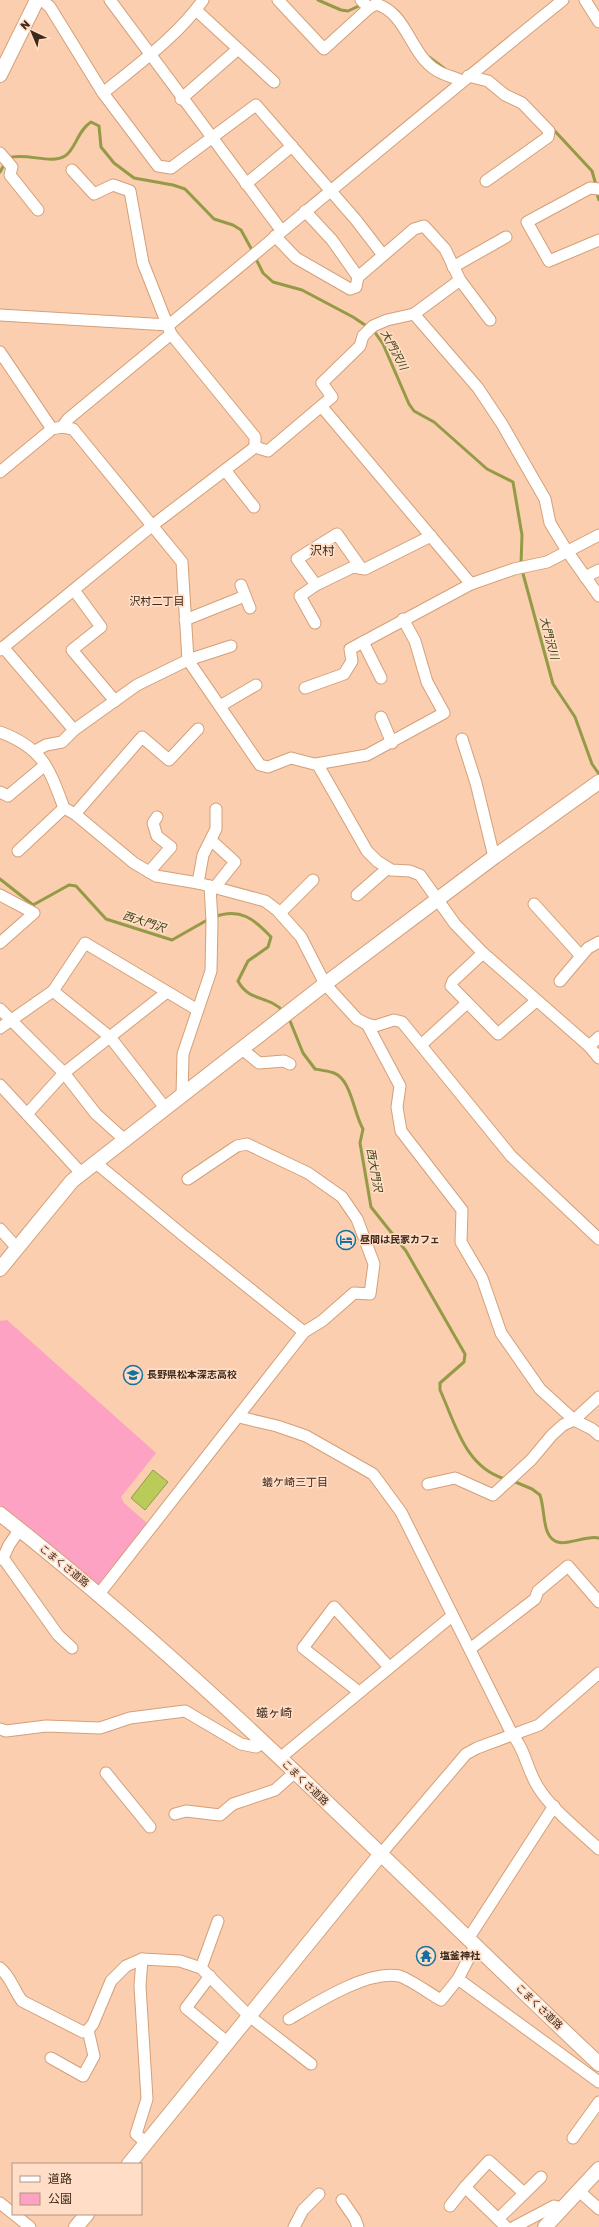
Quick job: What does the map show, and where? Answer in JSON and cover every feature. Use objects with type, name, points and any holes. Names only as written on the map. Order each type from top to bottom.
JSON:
[{"type":"street","points":[[2,67],[37,0]]},
{"type":"street","points":[[42,0],[50,7],[103,94],[158,166],[171,168],[256,105],[356,220],[383,255]]},
{"type":"street","points":[[110,0],[246,184],[296,258],[350,288],[356,287],[358,277],[414,229],[424,226],[445,249],[460,280],[490,320]]},
{"type":"street","points":[[103,94],[150,55],[196,10],[203,0]]},
{"type":"street","points":[[278,0],[324,49],[365,3],[383,6],[400,21],[418,51],[435,70],[465,79],[488,81],[504,95],[522,103],[549,131],[548,137],[486,181]]},
{"type":"street","points":[[0,472],[57,428],[170,330],[278,233],[330,190],[358,170],[465,79],[563,0]]},
{"type":"street","points":[[585,0],[599,22]]},
{"type":"street","points":[[196,10],[274,82]]},
{"type":"street","points":[[182,99],[238,49]]},
{"type":"street","points":[[246,184],[292,146]]},
{"type":"street","points":[[4,158],[12,166],[10,175],[38,210]]},
{"type":"street","points":[[72,170],[94,194],[112,185],[130,191],[142,263],[170,330],[255,437],[255,447]]},
{"type":"street","points":[[599,189],[590,188],[527,222],[549,262],[599,240]]},
{"type":"street","points":[[305,211],[332,240],[358,277]]},
{"type":"street","points":[[454,267],[506,237]]},
{"type":"street","points":[[255,447],[268,451],[332,397],[322,383],[360,346],[363,336],[370,329],[387,320],[414,314],[460,280]]},
{"type":"street","points":[[414,314],[478,388],[502,424],[546,499],[550,522],[567,551],[599,596]]},
{"type":"street","points":[[0,315],[170,330]]},
{"type":"street","points":[[0,352],[57,428],[73,429],[182,562],[188,660],[260,764],[268,767],[291,758],[316,764],[367,754],[392,743],[444,713],[427,682],[415,641],[403,619]]},
{"type":"street","points":[[322,407],[471,584]]},
{"type":"street","points":[[74,730],[2,649],[153,525],[255,447]]},
{"type":"street","points":[[225,470],[254,506]]},
{"type":"street","points":[[316,585],[297,559],[338,534],[361,568]]},
{"type":"street","points":[[305,688],[344,674],[352,661],[350,649],[403,619],[471,584],[514,569],[547,562],[599,535]]},
{"type":"street","points":[[315,623],[300,596],[316,585],[353,567],[365,569],[431,536]]},
{"type":"street","points":[[585,577],[599,570]]},
{"type":"street","points":[[74,590],[101,628],[72,650],[115,701]]},
{"type":"street","points":[[185,620],[243,591],[250,608]]},
{"type":"street","points":[[363,642],[381,678]]},
{"type":"street","points":[[35,751],[46,746],[62,742],[74,730],[137,685],[188,660],[231,646]]},
{"type":"street","points":[[220,706],[256,685]]},
{"type":"street","points":[[381,717],[392,743]]},
{"type":"street","points":[[75,814],[142,738],[169,760],[198,729]]},
{"type":"street","points":[[0,732],[32,748],[51,771],[64,808],[75,814],[134,863],[156,876],[212,886],[266,901],[280,913],[301,937],[325,984],[356,1019],[375,1026],[394,1020],[402,1022],[511,1156],[599,1239]]},
{"type":"street","points":[[462,739],[476,783],[494,857]]},
{"type":"street","points":[[316,764],[318,765],[367,851],[376,861],[388,868],[420,875],[455,924],[483,953],[588,1046],[599,1058]]},
{"type":"street","points":[[0,792],[8,796],[45,765]]},
{"type":"street","points":[[0,1269],[72,1181],[81,1173],[126,1141],[325,984],[494,857],[598,782]]},
{"type":"street","points":[[18,851],[64,808]]},
{"type":"street","points":[[198,883],[203,855],[212,841],[216,829],[216,809]]},
{"type":"street","points":[[149,872],[171,847],[157,836],[153,823],[157,817]]},
{"type":"street","points":[[182,1096],[183,1054],[196,1009],[210,971],[212,886],[235,862],[212,841]]},
{"type":"street","points":[[357,895],[388,868]]},
{"type":"street","points":[[280,913],[313,880]]},
{"type":"street","points":[[0,895],[34,913],[0,943]]},
{"type":"street","points":[[534,904],[581,956]]},
{"type":"street","points":[[560,981],[588,948],[599,942]]},
{"type":"street","points":[[0,1028],[53,991],[85,943],[196,1009]]},
{"type":"street","points":[[483,953],[453,981],[451,986],[498,1034],[536,1001]]},
{"type":"street","points":[[53,991],[110,1037],[166,1109]]},
{"type":"street","points":[[27,1114],[64,1073],[167,992]]},
{"type":"street","points":[[421,1045],[467,1004]]},
{"type":"street","points":[[0,1009],[64,1073],[96,1114],[126,1141]]},
{"type":"street","points":[[367,1024],[400,1086],[397,1107],[401,1131],[462,1210],[461,1242],[482,1278],[501,1333],[540,1389],[574,1420],[592,1429],[599,1435]]},
{"type":"street","points":[[588,1046],[599,1037]]},
{"type":"street","points":[[242,1048],[259,1064],[284,1061],[290,1064]]},
{"type":"street","points":[[0,1085],[81,1173]]},
{"type":"street","points":[[100,1594],[304,1332],[322,1321],[354,1293],[370,1294],[374,1264],[356,1219],[342,1197],[308,1173],[247,1144],[237,1146],[188,1178]]},
{"type":"street","points":[[96,1163],[304,1332]]},
{"type":"street","points":[[0,1229],[17,1248]]},
{"type":"street","points":[[428,1484],[455,1478],[493,1495],[531,1460],[563,1425],[574,1420],[599,1397]]},
{"type":"street","points":[[239,1417],[277,1426],[306,1436],[373,1474],[401,1512],[512,1734],[519,1742],[538,1787],[554,1806],[599,1849]]},
{"type":"street","name":"こまくさ道路","points":[[0,1514],[100,1594],[264,1742],[294,1773],[599,2064]]},
{"type":"street","points":[[20,1529],[2,1558],[58,1635],[72,1648]]},
{"type":"street","points":[[470,1649],[536,1599],[538,1591],[568,1566],[599,1602]]},
{"type":"street","points":[[359,1692],[303,1648],[334,1607],[389,1667]]},
{"type":"street","points":[[280,1758],[452,1616]]},
{"type":"street","points":[[130,2163],[380,1855],[466,1754],[512,1734],[539,1725],[599,1674]]},
{"type":"street","points":[[2,1732],[46,1726],[100,1728],[130,1718],[185,1711],[241,1744],[256,1747],[264,1742]]},
{"type":"street","points":[[106,1773],[150,1827]]},
{"type":"street","points":[[176,1814],[186,1811],[220,1815],[233,1804],[275,1790],[294,1773]]},
{"type":"street","points":[[289,2019],[318,2002],[378,1976],[401,1977],[441,2000],[458,1979],[472,1942],[554,1806]]},
{"type":"street","points":[[201,1968],[218,1921]]},
{"type":"street","points":[[0,1968],[9,1976],[16,1993],[22,2001],[83,2032],[88,2030],[94,2024],[111,1981],[126,1966],[142,1959],[180,1961],[201,1968],[248,2016],[311,2064]]},
{"type":"street","points":[[142,1959],[140,1986],[147,2099],[136,2134],[146,2143]]},
{"type":"street","points":[[210,1976],[186,2008],[227,2042]]},
{"type":"street","points":[[458,1979],[599,2082]]},
{"type":"street","points":[[51,2058],[83,2076],[94,2056],[88,2030]]},
{"type":"street","points":[[573,2138],[599,2102]]},
{"type":"street","points":[[450,2206],[489,2161],[524,2193]]},
{"type":"street","points":[[545,2227],[599,2169]]},
{"type":"street","points":[[465,2187],[502,2223],[524,2193],[541,2178]]},
{"type":"street","points":[[579,2190],[599,2209]]},
{"type":"street","points":[[294,2227],[303,2210],[319,2194]]},
{"type":"street","points":[[342,2200],[355,2219],[358,2227]]},
{"type":"street","points":[[0,2203],[12,2213]]},
{"type":"street","points":[[514,2227],[554,2206],[562,2208]]},
{"type":"street","points":[[15,2215],[30,2227]]},
{"type":"street","points":[[76,2227],[86,2215]]},
{"type":"green space","points":[[7,1320],[156,1453],[121,1497],[124,1503],[148,1524],[100,1586],[0,1505],[0,1321]]},
{"type":"shaded area","points":[[153,1470],[168,1482],[145,1510],[131,1498]]},
{"type":"waterway","points":[[318,0],[341,10],[348,11],[372,0]]},
{"type":"waterway","points":[[389,5],[398,12],[407,24]]},
{"type":"waterway","points":[[429,57],[445,69]]},
{"type":"waterway","name":"大門沢川","points":[[7,158],[22,156],[52,159],[65,156],[72,149],[86,126],[91,122],[99,126],[101,147],[114,163],[134,178],[173,185],[185,189],[214,219],[233,225],[241,230],[253,252]]},
{"type":"waterway","points":[[552,128],[592,171],[596,185]]},
{"type":"waterway","name":"大門沢川","points":[[0,172],[5,163]]},
{"type":"waterway","points":[[597,194],[599,200]]},
{"type":"waterway","name":"大門沢川","points":[[255,257],[263,273],[273,282],[302,290],[353,317],[374,331],[383,344],[409,404],[414,411],[434,422],[487,469],[513,482],[522,535],[521,564]]},
{"type":"waterway","name":"大門沢川","points":[[522,570],[553,684],[575,717],[592,764],[599,774]]},
{"type":"waterway","name":"西大門沢","points":[[0,879],[33,905],[69,885],[76,886],[106,919],[172,940],[209,919]]},
{"type":"waterway","name":"西大門沢","points":[[214,917],[231,913],[246,916],[259,925],[271,937],[268,947],[248,961],[238,981],[242,988],[253,996],[271,1003],[283,1011]]},
{"type":"waterway","name":"西大門沢","points":[[288,1016],[303,1053],[315,1069],[334,1073],[340,1077],[348,1089],[363,1129],[360,1143],[371,1207],[406,1251],[465,1354],[464,1362],[440,1383],[440,1390],[457,1430],[471,1455],[480,1465],[491,1473],[505,1479]]},
{"type":"waterway","name":"西大門沢","points":[[513,1481],[532,1489],[540,1495],[547,1531],[551,1538],[556,1542],[563,1543],[599,1538]]},
{"type":"place","name":"昼間は民家カフェ","points":[[346,1240]]},
{"type":"place","name":"長野県松本深志高校","points":[[133,1375]]},
{"type":"place","name":"塩釜神社","points":[[426,1956]]},
{"type":"district","name":"沢村","points":[[322,551]]},
{"type":"district","name":"沢村二丁目","points":[[157,601]]},
{"type":"district","name":"蟻ケ崎三丁目","points":[[295,1482]]},
{"type":"district","name":"蟻ヶ崎","points":[[274,1713]]}]
